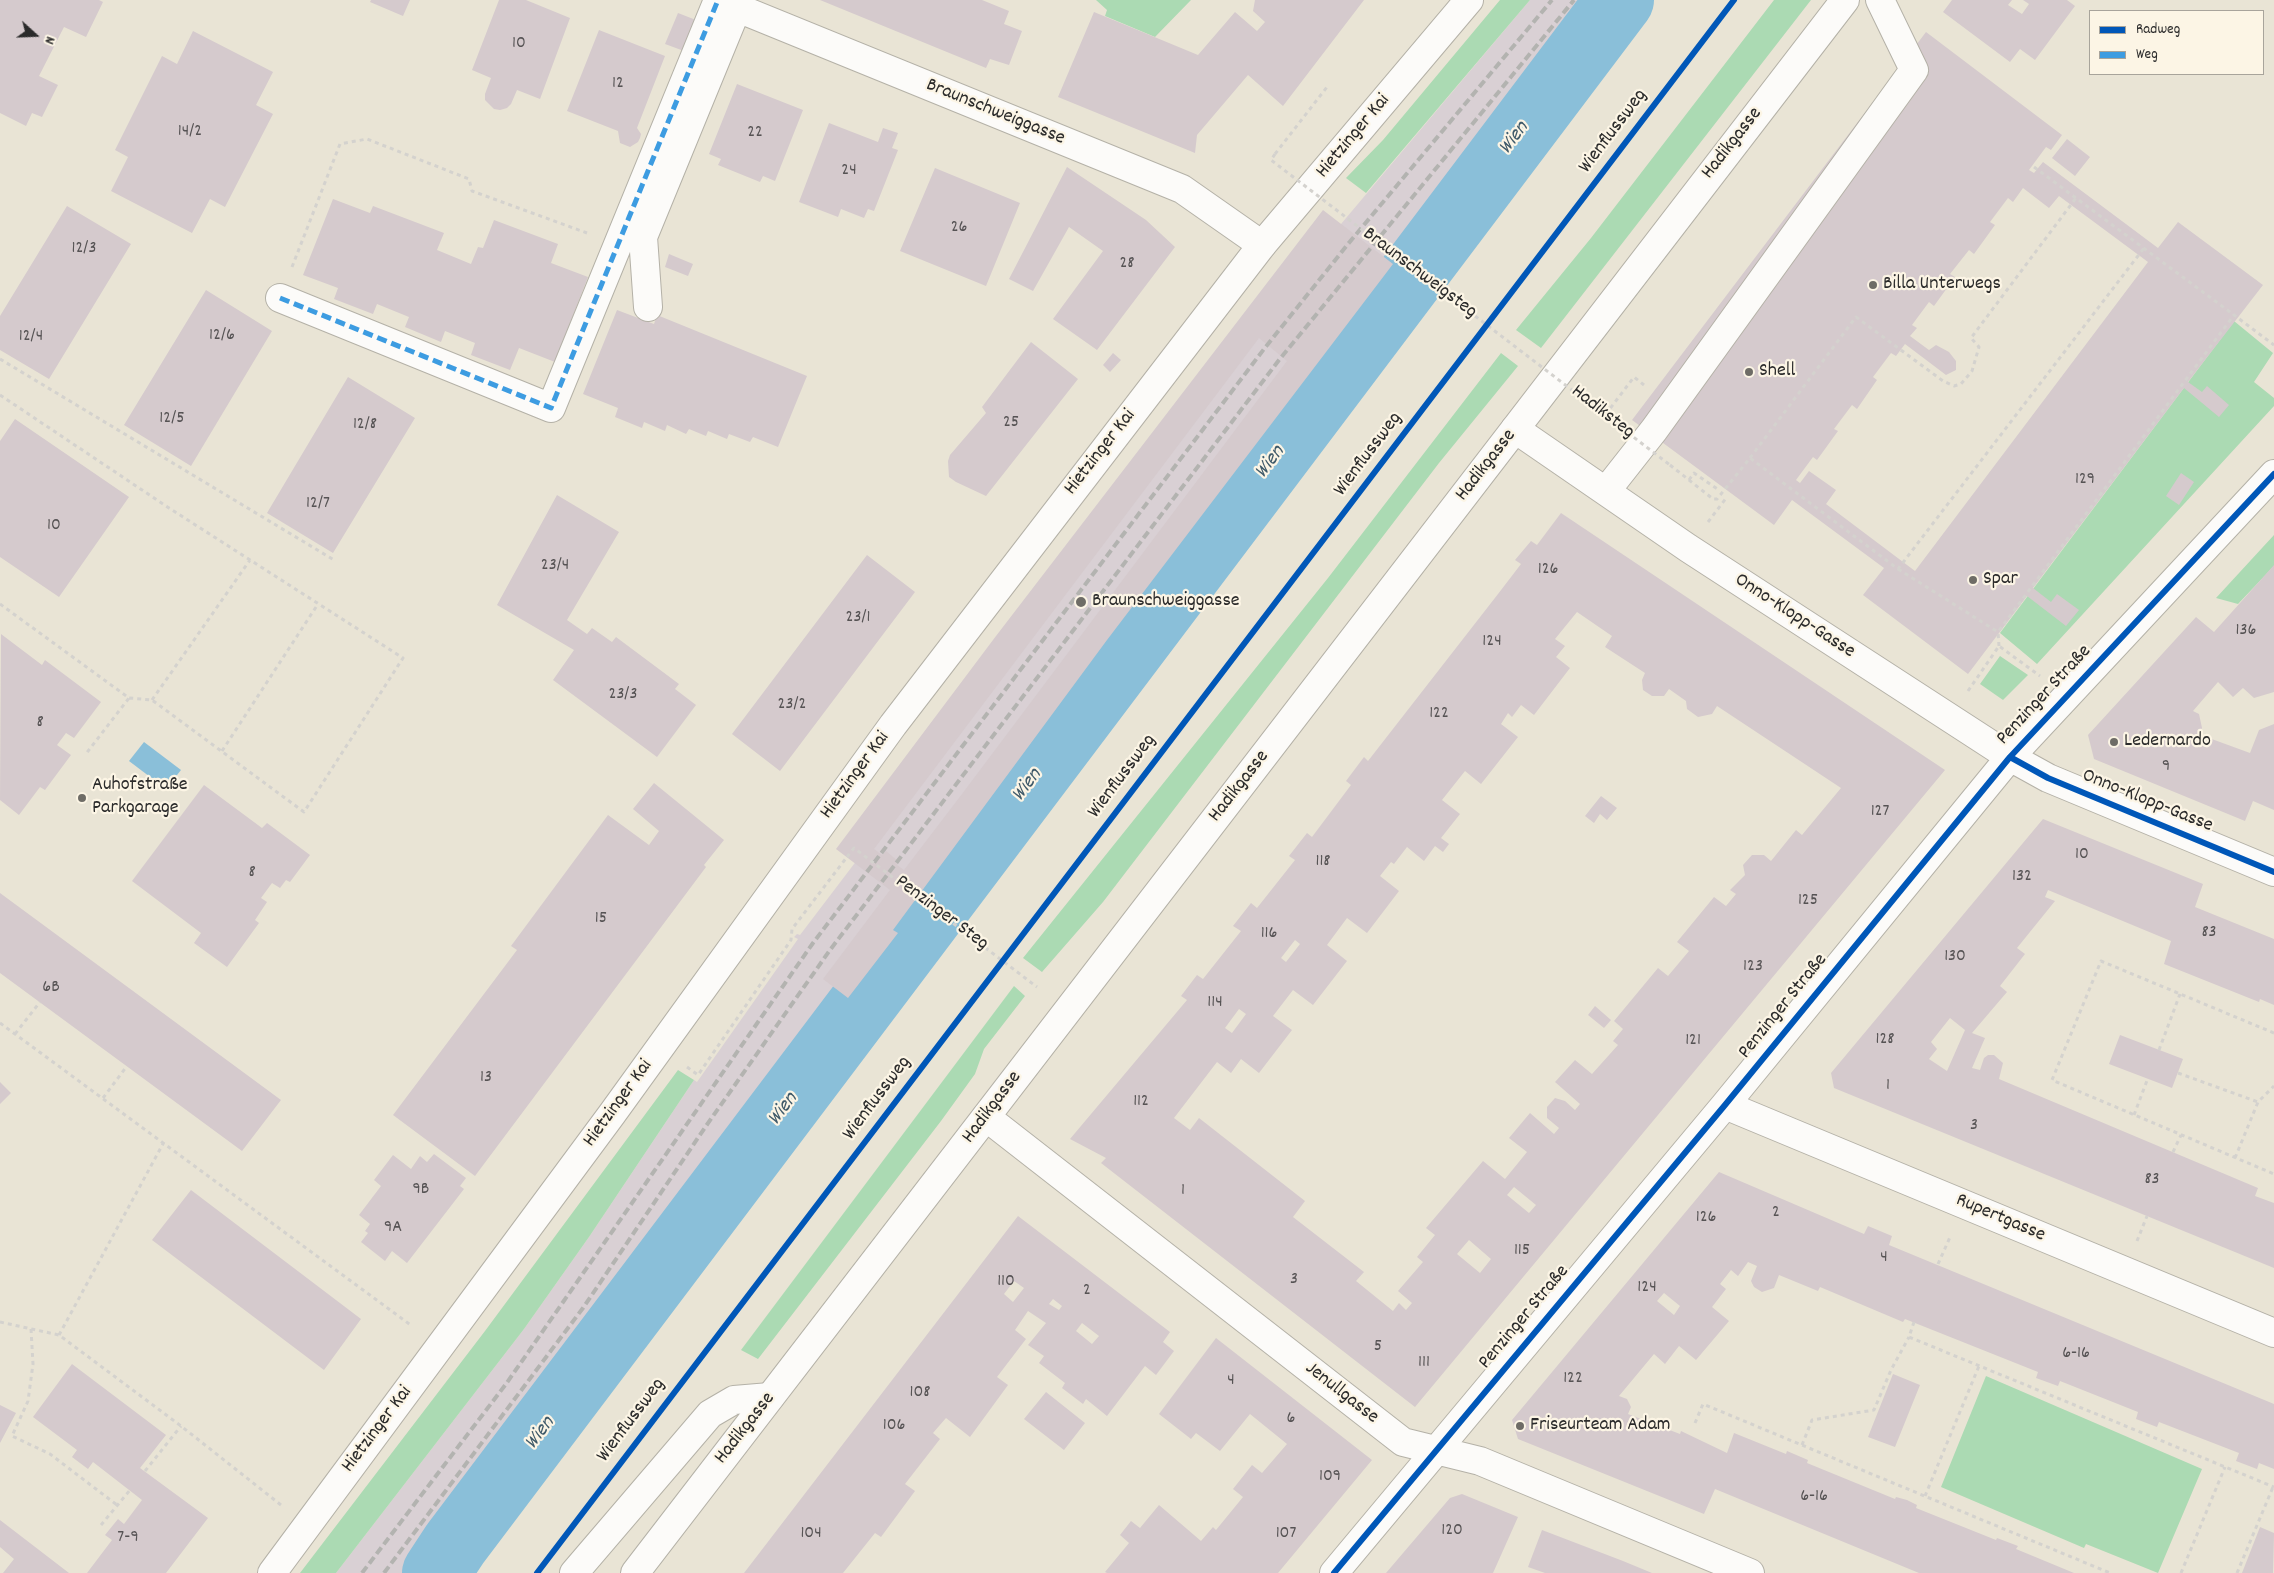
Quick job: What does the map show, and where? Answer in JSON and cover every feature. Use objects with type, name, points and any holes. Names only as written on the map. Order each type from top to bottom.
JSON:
[{"type":"street","name":"Hietzinger Kai","points":[[272,1573],[617,1106],[893,725],[1262,245],[1469,0]]},
{"type":"street","name":"Hadikgasse","points":[[634,1573],[1845,0]]},
{"type":"street","points":[[1606,491],[1654,430],[1914,70],[1880,0]]},
{"type":"street","name":"Braunschweiggasse","points":[[724,3],[1182,189],[1262,245]]},
{"type":"street","points":[[280,298],[552,408],[618,244],[724,3]]},
{"type":"street","points":[[648,308],[643,237],[724,3]]},
{"type":"street","name":"Onno-Klopp-Gasse","points":[[1515,429],[1688,548],[2010,758],[2048,778],[2274,872]]},
{"type":"street","name":"Penzinger Straße","points":[[1334,1573],[1725,1105],[2010,758],[2274,474]]},
{"type":"street","name":"Rupertgasse","points":[[1725,1105],[2274,1333]]},
{"type":"street","name":"Jenullgasse","points":[[986,1117],[1402,1442],[1480,1461],[1750,1573]]},
{"type":"street","points":[[574,1573],[710,1414],[734,1400],[770,1397]]},
{"type":"path","points":[[280,298],[340,144],[367,139],[469,179],[472,190],[618,244]]},
{"type":"path","points":[[2034,167],[2274,345]]},
{"type":"path","points":[[1998,632],[1898,569],[1750,458],[1856,318],[1943,381],[1954,386],[1961,384],[1972,371],[1979,348],[1970,338],[2076,198]]},
{"type":"path","points":[[1898,569],[2144,248]]},
{"type":"path","points":[[1974,681],[1999,646],[1998,632],[2234,315]]},
{"type":"path","points":[[1482,334],[1494,318]]},
{"type":"path","points":[[0,359],[334,560]]},
{"type":"path","points":[[1598,402],[1609,410],[1634,377],[1644,385]]},
{"type":"path","points":[[0,395],[250,560],[403,658],[304,812],[152,700],[129,698],[0,604]]},
{"type":"path","points":[[1689,480],[1694,473],[1720,490]]},
{"type":"path","points":[[152,700],[250,560]]},
{"type":"path","points":[[222,751],[318,604]]},
{"type":"path","points":[[1999,646],[2066,697]]},
{"type":"path","points":[[85,755],[129,698]]},
{"type":"path","points":[[998,969],[1010,953]]},
{"type":"path","points":[[2274,1033],[2101,961],[2052,1080],[2274,1174]]},
{"type":"path","points":[[2159,1050],[2180,994]]},
{"type":"path","points":[[16,1034],[40,1002]]},
{"type":"path","points":[[0,1022],[440,1346]]},
{"type":"path","points":[[103,1098],[127,1066]]},
{"type":"path","points":[[2178,1073],[2258,1102]]},
{"type":"path","points":[[2134,1115],[2148,1078]]},
{"type":"path","points":[[2235,1158],[2258,1102],[2274,1086]]},
{"type":"path","points":[[2173,1152],[2181,1135]]},
{"type":"path","points":[[59,1335],[164,1142]]},
{"type":"path","points":[[0,1322],[59,1335],[180,1426],[307,1526]]},
{"type":"path","points":[[1802,1445],[1812,1420],[1874,1410],[1891,1370],[1909,1337],[1914,1322]]},
{"type":"path","points":[[30,1329],[33,1364],[28,1401],[12,1436],[50,1454],[118,1505]]},
{"type":"path","points":[[1909,1337],[2274,1487],[2237,1573]]},
{"type":"path","points":[[1925,1496],[1979,1366]]},
{"type":"path","points":[[1695,1423],[1703,1404],[2110,1573]]},
{"type":"path","points":[[145,1471],[180,1426]]},
{"type":"path","points":[[2181,1573],[2225,1467]]},
{"type":"path","points":[[102,1525],[130,1490]]},
{"type":"shaded area","points":[[1530,0],[1597,0],[572,1353],[403,1573],[336,1573],[524,1329],[589,1237],[694,1080],[697,1082],[798,939],[794,937],[797,934],[800,935],[1341,224]]},
{"type":"green space","points":[[1096,0],[1191,0],[1155,37],[1105,16],[1107,10]]},
{"type":"green space","points":[[1500,0],[1530,0],[1366,193],[1346,178],[1383,140]]},
{"type":"green space","points":[[1774,0],[1811,0],[1541,348],[1516,330],[1591,238]]},
{"type":"green space","points":[[2234,321],[2273,353],[2254,382],[2274,398],[2274,406],[2037,664],[2000,633]]},
{"type":"green space","points":[[1501,353],[1518,366],[1439,463],[1103,902],[1042,972],[1023,958],[1328,578]]},
{"type":"green space","points":[[2274,535],[2274,566],[2238,604],[2216,598]]},
{"type":"green space","points":[[2000,656],[2028,675],[2003,700],[1980,684]]},
{"type":"green space","points":[[1014,986],[1025,996],[984,1049],[975,1074],[941,1121],[758,1359],[741,1350]]},
{"type":"green space","points":[[678,1070],[694,1080],[589,1237],[524,1329],[336,1573],[300,1573],[485,1331]]},
{"type":"green space","points":[[1986,1376],[2202,1469],[2158,1573],[2086,1544],[2084,1548],[1941,1487]]},
{"type":"water","points":[[144,742],[181,770],[166,789],[129,761]]},
{"type":"building","points":[[0,0],[99,0],[103,2],[86,37],[64,27],[39,76],[58,85],[42,117],[32,113],[26,126],[0,113]]},
{"type":"building","points":[[371,0],[410,0],[403,16],[370,2]]},
{"type":"building","points":[[499,0],[526,0],[570,18],[540,99],[517,90],[511,104],[507,108],[500,110],[494,109],[485,100],[485,94],[491,78],[472,70]]},
{"type":"building","points":[[820,0],[982,0],[1009,11],[1004,24],[1022,31],[1009,65],[990,59],[986,68]]},
{"type":"building","points":[[1255,0],[1364,0],[1283,106],[1248,75],[1197,135],[1195,153],[1058,97],[1094,12],[1198,55],[1235,12],[1257,31],[1265,22],[1253,11]]},
{"type":"building","points":[[1952,0],[2012,0],[2008,5],[2022,14],[2029,4],[2023,0],[2067,0],[2075,6],[2035,60],[2020,49],[2010,62],[1943,12]]},
{"type":"building","points":[[678,13],[696,20],[684,51],[665,44]]},
{"type":"building","points":[[599,30],[665,56],[637,128],[641,134],[640,138],[638,142],[630,147],[620,143],[618,131],[567,111]]},
{"type":"building","points":[[193,31],[273,72],[256,105],[273,114],[225,207],[210,199],[192,233],[111,191],[128,157],[115,150],[162,56],[177,64]]},
{"type":"building","points":[[1926,32],[2062,135],[2051,150],[2046,147],[2029,170],[2034,173],[2043,162],[2158,248],[2178,222],[2263,285],[2188,382],[2202,392],[2207,386],[2229,405],[2219,417],[2184,388],[2033,588],[2051,602],[2057,594],[2079,610],[2066,626],[2027,596],[1968,674],[1863,595],[1884,568],[1792,500],[1774,525],[1632,420]],"holes":[[[2023,188],[2049,208],[2059,196],[2148,262],[1915,571],[1826,504],[1836,490],[1809,471],[1800,483],[1796,480],[1813,457],[1817,460],[1838,431],[1834,429],[1852,405],[1857,409],[1877,380],[1873,377],[1891,353],[1896,356],[1905,344],[1946,375],[1956,370],[1956,361],[1949,352],[1936,345],[1929,350],[1910,336],[1917,328],[1912,325],[1929,302],[1934,306],[1955,277],[1950,274],[1969,250],[1974,254],[1995,225],[1990,222],[2008,198],[2013,202]]]},
{"type":"building","points":[[737,84],[803,110],[775,181],[763,176],[760,182],[718,165],[721,159],[709,154]]},
{"type":"building","points":[[829,123],[878,142],[883,128],[898,133],[892,148],[898,150],[874,211],[868,209],[864,218],[841,209],[838,217],[799,202]]},
{"type":"building","points":[[2067,139],[2090,157],[2075,176],[2052,158]]},
{"type":"building","points":[[1067,167],[1146,220],[1175,247],[1097,350],[1053,319],[1103,251],[1069,227],[1033,291],[1009,279]]},
{"type":"building","points":[[935,168],[1020,203],[986,286],[900,251]]},
{"type":"building","points":[[333,199],[370,213],[373,206],[444,233],[437,250],[471,264],[478,247],[483,248],[494,220],[558,244],[551,263],[588,277],[555,362],[519,348],[510,370],[471,355],[475,343],[445,331],[441,342],[405,327],[409,317],[377,304],[373,314],[334,299],[338,288],[303,275]]},
{"type":"building","points":[[67,206],[131,244],[49,379],[0,350],[0,316]]},
{"type":"building","points":[[1323,210],[1393,264],[1107,640],[893,930],[898,933],[848,998],[823,979],[890,890],[836,849],[996,636]],"holes":[[[1259,338],[1287,361],[904,870],[897,865],[899,862],[886,851],[882,855],[874,849]]]},
{"type":"building","points":[[669,254],[693,264],[688,276],[665,267]]},
{"type":"building","points":[[206,290],[272,331],[191,466],[124,425]]},
{"type":"building","points":[[617,310],[654,324],[657,315],[807,376],[778,447],[753,437],[750,442],[729,434],[727,439],[708,431],[706,436],[689,429],[686,434],[667,425],[665,431],[644,422],[642,428],[615,417],[618,408],[583,394]]},
{"type":"building","points":[[1031,342],[1078,379],[986,496],[949,477],[948,461],[950,455],[986,413],[982,407]]},
{"type":"building","points":[[1113,353],[1121,360],[1110,372],[1103,365]]},
{"type":"building","points":[[348,377],[415,418],[333,553],[267,513]]},
{"type":"building","points":[[15,419],[129,497],[59,597],[0,557],[0,441]]},
{"type":"building","points":[[2181,473],[2194,482],[2179,505],[2166,496]]},
{"type":"building","points":[[557,495],[619,532],[567,620],[587,634],[592,628],[612,642],[616,637],[679,684],[675,689],[696,705],[657,757],[553,680],[574,650],[497,605]]},
{"type":"building","points":[[1561,513],[1945,770],[1415,1407],[1101,1163],[1106,1158],[1070,1139],[1187,1000],[1181,996],[1197,975],[1203,979],[1241,931],[1233,926],[1251,903],[1257,908],[1295,860],[1289,856],[1307,833],[1312,837],[1351,785],[1346,781],[1364,757],[1368,761],[1521,564],[1515,560],[1531,541],[1537,545]],"holes":[[[1577,612],[1612,636],[1605,647],[1645,673],[1642,680],[1643,690],[1652,696],[1664,696],[1669,689],[1686,701],[1687,709],[1698,717],[1712,714],[1717,706],[1841,788],[1802,835],[1796,830],[1771,861],[1764,855],[1752,855],[1743,865],[1745,875],[1730,890],[1736,894],[1726,906],[1714,897],[1677,942],[1689,951],[1668,976],[1658,968],[1614,1021],[1623,1029],[1613,1041],[1618,1045],[1592,1074],[1575,1060],[1555,1082],[1580,1104],[1575,1110],[1565,1101],[1555,1098],[1547,1107],[1547,1118],[1559,1128],[1554,1134],[1530,1113],[1509,1138],[1527,1152],[1505,1179],[1483,1161],[1426,1228],[1435,1235],[1417,1257],[1423,1262],[1398,1291],[1412,1303],[1406,1310],[1399,1303],[1393,1311],[1356,1281],[1364,1272],[1293,1217],[1305,1201],[1199,1118],[1190,1130],[1174,1118],[1217,1062],[1231,1073],[1241,1059],[1259,1073],[1292,1030],[1273,1016],[1293,990],[1313,1005],[1347,961],[1327,945],[1347,918],[1367,933],[1399,891],[1380,876],[1391,862],[1394,864],[1407,847],[1424,861],[1435,846],[1443,852],[1449,844],[1441,838],[1460,814],[1442,800],[1465,771],[1481,784],[1518,737],[1501,724],[1508,713],[1512,717],[1521,705],[1534,715],[1570,668],[1556,657],[1565,646],[1555,639]],[[1295,940],[1300,944],[1286,962],[1281,958]],[[1239,1009],[1246,1014],[1232,1033],[1225,1028]],[[1514,1187],[1536,1205],[1529,1213],[1507,1195]],[[1469,1240],[1491,1259],[1480,1273],[1457,1254]]]},
{"type":"building","points":[[867,555],[915,592],[780,771],[732,734]]},
{"type":"building","points":[[2274,565],[2274,692],[2254,698],[2243,688],[2233,697],[2218,682],[2193,711],[2199,714],[2202,728],[2198,734],[2250,753],[2259,730],[2274,724],[2274,810],[2253,801],[2245,821],[2094,759],[2088,735],[2196,617],[2214,632]]},
{"type":"building","points":[[1,634],[42,665],[45,660],[101,702],[74,738],[66,733],[57,745],[71,755],[45,790],[40,787],[19,815],[0,800]]},
{"type":"building","points":[[654,783],[724,840],[704,865],[706,867],[475,1176],[393,1115],[517,950],[511,946],[608,815],[649,845],[659,831],[633,809]]},
{"type":"building","points":[[204,785],[262,828],[267,823],[310,855],[290,882],[286,880],[280,888],[272,883],[261,898],[267,902],[255,920],[259,923],[227,967],[194,943],[201,933],[132,881]]},
{"type":"building","points":[[1601,796],[1617,808],[1607,820],[1600,814],[1594,823],[1585,816]]},
{"type":"building","points":[[2043,819],[2203,884],[2195,907],[2274,939],[2274,1005],[2260,999],[2259,1002],[2164,964],[2171,941],[2048,890],[2045,897],[2055,901],[2017,948],[2025,954],[2000,986],[2007,992],[1972,1033],[1985,1038],[1972,1068],[1980,1070],[1984,1058],[1988,1055],[1994,1055],[2003,1063],[1999,1079],[2258,1188],[2255,1196],[2274,1203],[2274,1268],[1834,1088],[1831,1073]],"holes":[[[1950,1018],[1965,1030],[1947,1071],[1929,1059],[1937,1049],[1931,1042]]]},
{"type":"building","points":[[0,893],[281,1100],[242,1151],[0,973]]},
{"type":"building","points":[[1595,1006],[1611,1020],[1604,1028],[1588,1015]]},
{"type":"building","points":[[2120,1035],[2183,1059],[2172,1088],[2109,1064]]},
{"type":"building","points":[[0,1082],[11,1093],[0,1104]]},
{"type":"building","points":[[434,1154],[466,1178],[460,1186],[464,1189],[407,1263],[392,1251],[385,1261],[361,1242],[368,1233],[365,1231],[370,1224],[359,1215],[381,1186],[374,1180],[393,1155],[411,1169],[420,1156],[427,1162]]},
{"type":"building","points":[[1719,1172],[1864,1234],[1868,1226],[1892,1236],[1889,1245],[2274,1404],[2274,1469],[2259,1463],[2257,1469],[2236,1461],[2239,1453],[2159,1422],[2157,1427],[2136,1419],[2138,1412],[2060,1381],[2058,1386],[2036,1378],[2038,1372],[1905,1319],[1903,1322],[1820,1287],[1818,1291],[1779,1275],[1774,1288],[1762,1292],[1754,1287],[1751,1281],[1757,1266],[1748,1262],[1738,1276],[1731,1270],[1720,1284],[1726,1289],[1712,1307],[1729,1321],[1696,1360],[1679,1346],[1665,1364],[1654,1354],[1619,1396],[1627,1399],[1631,1407],[1628,1414],[1680,1434],[1681,1431],[1727,1453],[1734,1433],[1786,1454],[1787,1451],[1808,1460],[1807,1463],[1895,1499],[1896,1497],[1907,1500],[1917,1505],[1916,1508],[1996,1540],[1997,1538],[2018,1546],[2016,1549],[2074,1573],[1919,1573],[1715,1489],[1704,1514],[1518,1439],[1512,1420]],"holes":[[[1664,1293],[1680,1306],[1674,1315],[1657,1301]]]},
{"type":"building","points":[[191,1190],[361,1319],[324,1370],[152,1240]]},
{"type":"building","points":[[1018,1216],[1170,1332],[1163,1342],[1174,1351],[1156,1375],[1145,1366],[1107,1416],[1086,1399],[1083,1404],[1062,1388],[1065,1383],[1039,1363],[1044,1356],[1028,1345],[1046,1323],[1028,1311],[1015,1330],[1026,1339],[997,1377],[1008,1385],[970,1437],[946,1418],[933,1433],[940,1439],[905,1484],[915,1491],[881,1537],[875,1533],[843,1573],[744,1573]],"holes":[[[1014,1281],[1024,1288],[1013,1302],[1004,1294]],[[1053,1299],[1062,1306],[1059,1310],[1049,1304]],[[1082,1323],[1099,1336],[1092,1344],[1076,1331]]]},
{"type":"building","points":[[1216,1338],[1372,1460],[1278,1573],[1107,1573],[1105,1572],[1129,1543],[1120,1535],[1131,1521],[1140,1528],[1159,1505],[1201,1541],[1213,1527],[1216,1530],[1243,1497],[1233,1489],[1252,1465],[1262,1473],[1287,1444],[1250,1414],[1220,1451],[1196,1433],[1191,1439],[1159,1414]]},
{"type":"building","points":[[72,1364],[166,1435],[140,1468],[208,1518],[166,1573],[87,1573],[112,1540],[105,1535],[118,1519],[124,1524],[142,1500],[93,1462],[88,1469],[72,1457],[77,1450],[33,1417]]},
{"type":"building","points":[[1893,1374],[1920,1385],[1895,1447],[1868,1437]]},
{"type":"building","points":[[1046,1392],[1085,1423],[1064,1450],[1024,1419]]},
{"type":"building","points":[[0,1405],[16,1413],[0,1443]]},
{"type":"building","points":[[1462,1494],[1518,1517],[1493,1573],[1386,1573],[1450,1498]]},
{"type":"building","points":[[0,1520],[69,1573],[3,1573],[14,1559],[0,1547]]},
{"type":"building","points":[[2260,1527],[2274,1533],[2273,1573],[2242,1573]]},
{"type":"building","points":[[1542,1530],[1652,1573],[1545,1573],[1528,1567]]},
{"type":"waterway","name":"Wien","points":[[436,1573],[455,1544],[1620,0]]},
{"type":"railway","points":[[362,1573],[506,1384],[813,943],[1264,349],[1348,244],[1552,0]]},
{"type":"railway","points":[[384,1573],[583,1308],[706,1126],[830,950],[1279,360],[1574,0]]},
{"type":"marked path","points":[[280,298],[551,408],[718,0]]},
{"type":"cycle path","name":"Wienflussweg","points":[[537,1573],[1734,0]]},
{"type":"cycle path","points":[[1334,1573],[1725,1105],[2010,757],[2274,474]]},
{"type":"cycle path","points":[[2010,757],[2048,778],[2274,872]]},
{"type":"place","name":"Billa Unterwegs","points":[[1873,285]]},
{"type":"place","name":"Shell","points":[[1749,372]]},
{"type":"place","name":"Spar","points":[[1973,580]]},
{"type":"place","name":"Braunschweiggasse","points":[[1081,602]]},
{"type":"place","name":"Ledernardo","points":[[2114,742]]},
{"type":"place","name":"Auhofstraße Parkgarage","points":[[82,798]]},
{"type":"place","name":"Friseurteam Adam","points":[[1520,1426]]}]
